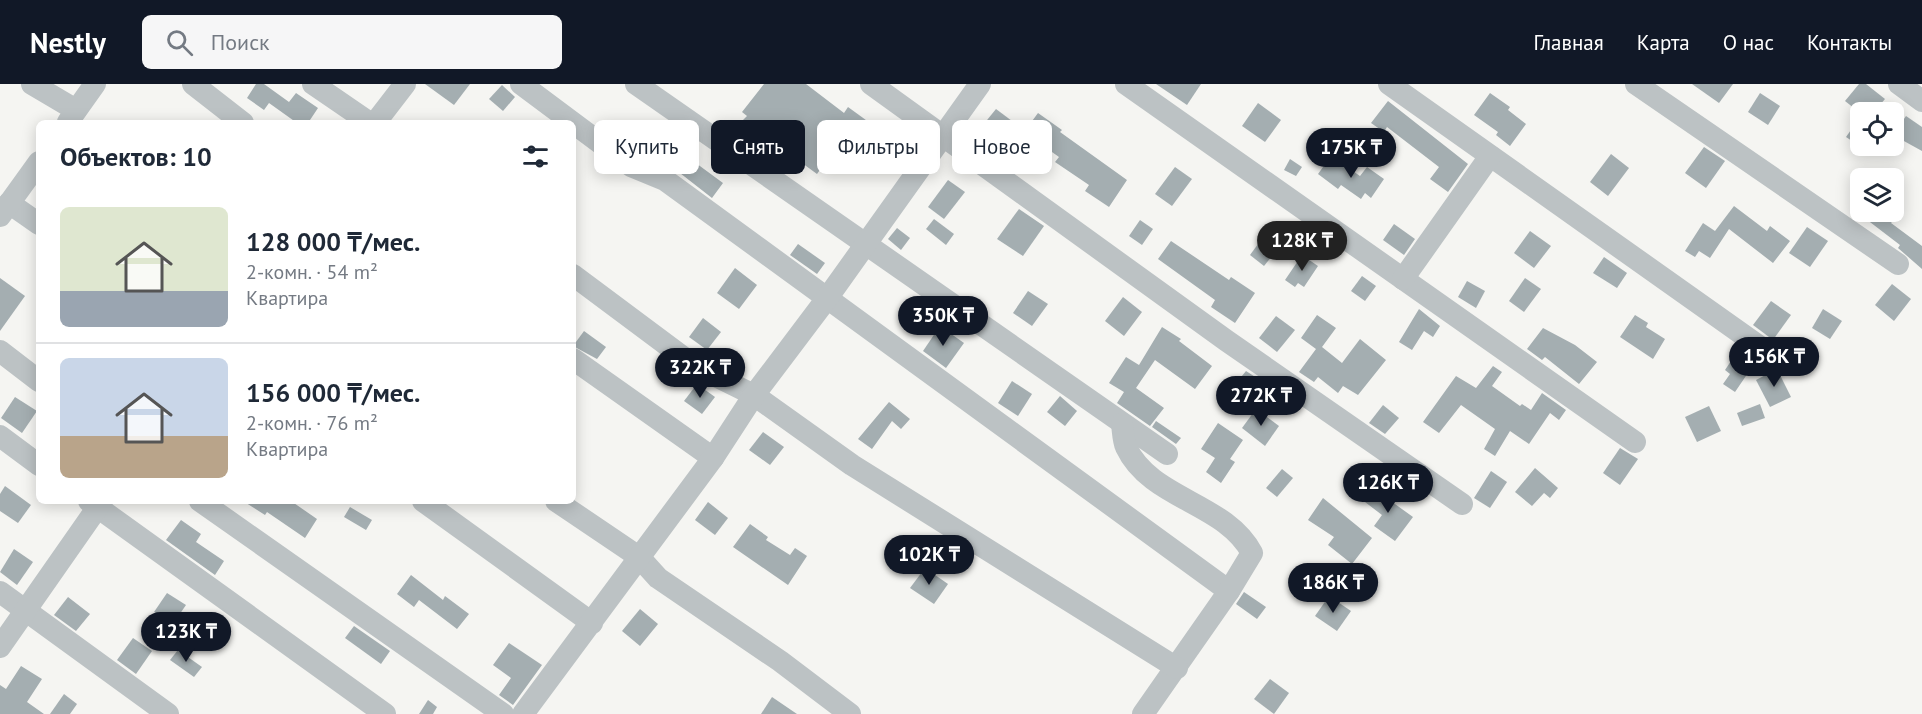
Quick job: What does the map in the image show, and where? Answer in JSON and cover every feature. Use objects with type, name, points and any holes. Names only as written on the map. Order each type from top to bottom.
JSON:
[{"type":"street","points":[[32,84],[71,117],[95,84]]},
{"type":"street","points":[[193,84],[239,120]]},
{"type":"street","points":[[313,84],[366,120]]},
{"type":"street","points":[[377,120],[405,84]]},
{"type":"street","points":[[520,84],[569,120]]},
{"type":"street","points":[[636,84],[738,154],[864,246],[1167,454]]},
{"type":"street","points":[[871,84],[1227,341],[1462,504]]},
{"type":"street","points":[[523,714],[713,458],[754,395],[828,297],[980,84]]},
{"type":"street","points":[[1126,84],[1635,442]]},
{"type":"street","points":[[1389,84],[1773,356]]},
{"type":"street","points":[[1899,84],[1922,100]]},
{"type":"street","points":[[1642,86],[1898,264]]},
{"type":"street","points":[[576,125],[631,166],[665,180],[1229,591]]},
{"type":"street","points":[[1403,279],[1490,156]]},
{"type":"street","points":[[36,166],[5,209],[36,223]]},
{"type":"street","points":[[576,276],[695,366],[754,395],[852,465],[1177,668]]},
{"type":"street","points":[[0,351],[36,379]]},
{"type":"street","points":[[576,362],[713,458]]},
{"type":"street","points":[[1122,424],[1126,446],[1145,474],[1221,519],[1244,539],[1252,553],[1177,668],[1143,714]]},
{"type":"street","points":[[0,436],[36,463]]},
{"type":"street","points":[[0,646],[95,504]]},
{"type":"street","points":[[97,504],[385,714]]},
{"type":"street","points":[[204,504],[503,714]]},
{"type":"street","points":[[427,504],[592,623]]},
{"type":"street","points":[[560,504],[639,557],[658,578],[780,661],[850,714]]},
{"type":"street","points":[[0,591],[168,714]]},
{"type":"building","points":[[256,84],[264,84],[289,102],[296,93],[318,108],[310,120],[293,120],[269,103],[264,110],[247,98]]},
{"type":"building","points":[[425,84],[470,84],[454,105]]},
{"type":"building","points":[[764,84],[806,84],[844,113],[848,107],[866,120],[817,120],[817,174],[805,165],[805,120],[743,120],[747,116],[742,112]]},
{"type":"building","points":[[1156,84],[1201,84],[1187,105]]},
{"type":"building","points":[[1692,84],[1733,84],[1719,103]]},
{"type":"building","points":[[1859,84],[1866,84],[1885,99],[1882,102],[1850,102],[1850,105],[1845,101]]},
{"type":"building","points":[[502,85],[515,97],[503,111],[489,99]]},
{"type":"building","points":[[1490,93],[1510,107],[1508,110],[1526,124],[1510,146],[1496,135],[1498,132],[1474,115]]},
{"type":"building","points":[[1760,93],[1780,106],[1768,125],[1748,112]]},
{"type":"building","points":[[1388,101],[1468,164],[1448,192],[1430,179],[1439,167],[1387,127],[1384,132],[1371,123]]},
{"type":"building","points":[[1258,103],[1281,120],[1265,142],[1242,126]]},
{"type":"building","points":[[996,109],[1011,120],[987,120]]},
{"type":"building","points":[[1038,113],[1048,120],[1033,120]]},
{"type":"building","points":[[1906,116],[1922,127],[1922,151],[1904,141]]},
{"type":"building","points":[[1052,123],[1062,130],[1060,132],[1127,180],[1109,207],[1085,191],[1089,185],[1055,162],[1059,157],[1052,152]]},
{"type":"building","points":[[1704,147],[1725,161],[1706,188],[1685,173]]},
{"type":"building","points":[[1611,154],[1629,168],[1608,196],[1590,182]]},
{"type":"building","points":[[1331,156],[1360,176],[1367,167],[1384,179],[1371,198],[1365,193],[1361,199],[1341,185],[1338,189],[1318,174]]},
{"type":"building","points":[[1290,159],[1302,167],[1296,176],[1284,170]]},
{"type":"building","points":[[699,165],[723,183],[712,198],[681,174],[699,174]]},
{"type":"building","points":[[1175,167],[1192,179],[1172,206],[1155,194]]},
{"type":"building","points":[[948,180],[965,192],[944,219],[928,207]]},
{"type":"building","points":[[1734,206],[1767,231],[1770,226],[1790,241],[1773,263],[1729,229],[1710,258],[1699,251],[1695,257],[1685,251],[1703,223],[1715,231]]},
{"type":"building","points":[[1019,209],[1044,226],[1023,256],[997,239]]},
{"type":"building","points":[[934,219],[954,234],[946,245],[926,229]]},
{"type":"building","points":[[1140,220],[1153,229],[1142,245],[1129,236]]},
{"type":"building","points":[[1870,222],[1892,222],[1922,246],[1922,269],[1898,248],[1900,245]]},
{"type":"building","points":[[1394,224],[1415,239],[1404,255],[1383,240]]},
{"type":"building","points":[[1807,227],[1828,241],[1810,267],[1789,253]]},
{"type":"building","points":[[897,228],[910,238],[901,250],[888,239]]},
{"type":"building","points":[[1530,231],[1551,246],[1534,268],[1514,253]]},
{"type":"building","points":[[1261,240],[1276,251],[1264,266],[1250,255]]},
{"type":"building","points":[[1171,241],[1229,280],[1231,277],[1255,293],[1235,323],[1211,307],[1215,300],[1158,259]]},
{"type":"building","points":[[798,244],[825,263],[817,274],[790,255]]},
{"type":"building","points":[[1302,255],[1318,266],[1304,287],[1298,283],[1295,287],[1285,280]]},
{"type":"building","points":[[1604,257],[1627,273],[1617,288],[1593,273]]},
{"type":"building","points":[[735,268],[757,285],[739,309],[717,293]]},
{"type":"building","points":[[1362,276],[1376,286],[1365,301],[1351,291]]},
{"type":"building","points":[[0,278],[25,296],[0,331]]},
{"type":"building","points":[[1525,278],[1541,289],[1524,312],[1509,301]]},
{"type":"building","points":[[1467,281],[1485,291],[1476,308],[1458,297]]},
{"type":"building","points":[[1892,284],[1911,299],[1894,321],[1875,305]]},
{"type":"building","points":[[1028,291],[1048,304],[1032,326],[1013,313]]},
{"type":"building","points":[[1123,297],[1142,312],[1124,336],[1105,321]]},
{"type":"building","points":[[1771,301],[1791,315],[1773,340],[1753,325]]},
{"type":"building","points":[[1419,309],[1440,326],[1433,337],[1424,331],[1412,350],[1399,342]]},
{"type":"building","points":[[1823,309],[1842,321],[1830,339],[1812,328]]},
{"type":"building","points":[[1317,315],[1336,328],[1322,347],[1342,363],[1360,339],[1386,360],[1358,395],[1343,386],[1338,393],[1318,377],[1314,382],[1299,372],[1316,349],[1301,338]]},
{"type":"building","points":[[1635,315],[1648,323],[1646,327],[1665,339],[1653,359],[1620,337]]},
{"type":"building","points":[[1276,316],[1295,330],[1277,352],[1259,338]]},
{"type":"building","points":[[703,318],[721,332],[707,350],[689,337]]},
{"type":"building","points":[[940,326],[964,343],[946,368],[923,351]]},
{"type":"building","points":[[1162,327],[1181,339],[1179,341],[1212,366],[1195,389],[1155,360],[1136,388],[1164,408],[1150,426],[1117,403],[1124,392],[1109,383],[1126,357],[1139,365]]},
{"type":"building","points":[[1543,328],[1575,345],[1597,362],[1579,384],[1545,357],[1542,360],[1527,349]]},
{"type":"building","points":[[584,331],[606,347],[597,359],[576,348],[576,342]]},
{"type":"building","points":[[1733,358],[1750,370],[1735,392],[1723,384],[1730,374],[1725,370]]},
{"type":"building","points":[[1493,366],[1502,372],[1492,386],[1520,406],[1522,404],[1531,410],[1542,393],[1566,410],[1559,420],[1550,413],[1529,444],[1510,431],[1495,456],[1484,449],[1495,429],[1461,405],[1439,433],[1423,422],[1456,376],[1476,388]]},
{"type":"building","points":[[1777,369],[1791,397],[1770,407],[1756,380]]},
{"type":"building","points":[[1246,371],[1260,380],[1247,397],[1238,391],[1242,386],[1237,382]]},
{"type":"building","points":[[1012,381],[1032,394],[1018,416],[998,403]]},
{"type":"building","points":[[697,384],[715,397],[702,414],[684,401]]},
{"type":"building","points":[[1060,396],[1077,411],[1065,426],[1047,412]]},
{"type":"building","points":[[15,397],[36,410],[22,433],[1,418]]},
{"type":"building","points":[[889,402],[910,419],[901,429],[892,421],[872,449],[858,439]]},
{"type":"building","points":[[1760,404],[1765,418],[1742,426],[1737,413]]},
{"type":"building","points":[[1383,405],[1399,418],[1385,434],[1369,423]]},
{"type":"building","points":[[1709,406],[1721,431],[1697,442],[1685,417]]},
{"type":"building","points":[[1256,409],[1279,426],[1265,446],[1242,428]]},
{"type":"building","points":[[1156,421],[1181,438],[1176,444],[1152,427]]},
{"type":"building","points":[[1218,423],[1243,440],[1230,459],[1235,462],[1221,483],[1206,472],[1215,458],[1201,449]]},
{"type":"building","points":[[763,432],[784,447],[770,465],[749,450]]},
{"type":"building","points":[[1620,448],[1638,459],[1620,485],[1603,473]]},
{"type":"building","points":[[1535,468],[1558,488],[1550,498],[1544,493],[1532,506],[1515,492]]},
{"type":"building","points":[[1282,469],[1293,478],[1277,497],[1266,488]]},
{"type":"building","points":[[1491,471],[1507,482],[1490,508],[1474,498]]},
{"type":"building","points":[[5,486],[31,505],[18,523],[0,511],[0,494]]},
{"type":"building","points":[[1377,486],[1390,495],[1388,499],[1413,517],[1395,541],[1374,526],[1382,515],[1365,502]]},
{"type":"building","points":[[1323,498],[1372,538],[1352,564],[1328,545],[1334,537],[1308,520]]},
{"type":"building","points":[[708,502],[728,518],[715,535],[695,520]]},
{"type":"building","points":[[248,504],[295,504],[317,519],[305,538],[267,512],[265,515]]},
{"type":"building","points":[[350,507],[372,520],[366,530],[344,517]]},
{"type":"building","points":[[181,520],[201,534],[196,542],[224,561],[215,575],[166,540]]},
{"type":"building","points":[[750,524],[768,537],[766,540],[790,555],[795,548],[807,556],[788,585],[733,547]]},
{"type":"building","points":[[14,549],[33,562],[17,585],[0,572]]},
{"type":"building","points":[[1362,563],[1376,572],[1367,584],[1354,576]]},
{"type":"building","points":[[925,568],[948,584],[934,604],[910,588]]},
{"type":"building","points":[[411,575],[443,600],[445,596],[469,614],[457,629],[419,600],[414,607],[397,594]]},
{"type":"building","points":[[1244,592],[1266,607],[1257,619],[1236,604]]},
{"type":"building","points":[[167,593],[186,605],[173,624],[154,612]]},
{"type":"building","points":[[1329,596],[1351,611],[1337,631],[1315,616]]},
{"type":"building","points":[[68,597],[90,614],[76,631],[54,615]]},
{"type":"building","points":[[640,609],[658,624],[640,646],[622,631]]},
{"type":"building","points":[[354,626],[390,651],[381,664],[345,638]]},
{"type":"building","points":[[133,638],[152,651],[136,674],[117,660]]},
{"type":"building","points":[[509,643],[542,665],[513,705],[499,695],[511,678],[493,665]]},
{"type":"building","points":[[178,650],[202,667],[194,677],[170,660]]},
{"type":"building","points":[[21,666],[42,679],[27,702],[44,714],[0,714],[0,685],[6,689]]},
{"type":"building","points":[[1270,679],[1289,693],[1274,714],[1254,699]]},
{"type":"building","points":[[64,694],[77,704],[70,714],[50,714]]},
{"type":"building","points":[[772,697],[797,714],[761,714]]},
{"type":"building","points":[[428,700],[437,707],[433,714],[419,714]]}]
